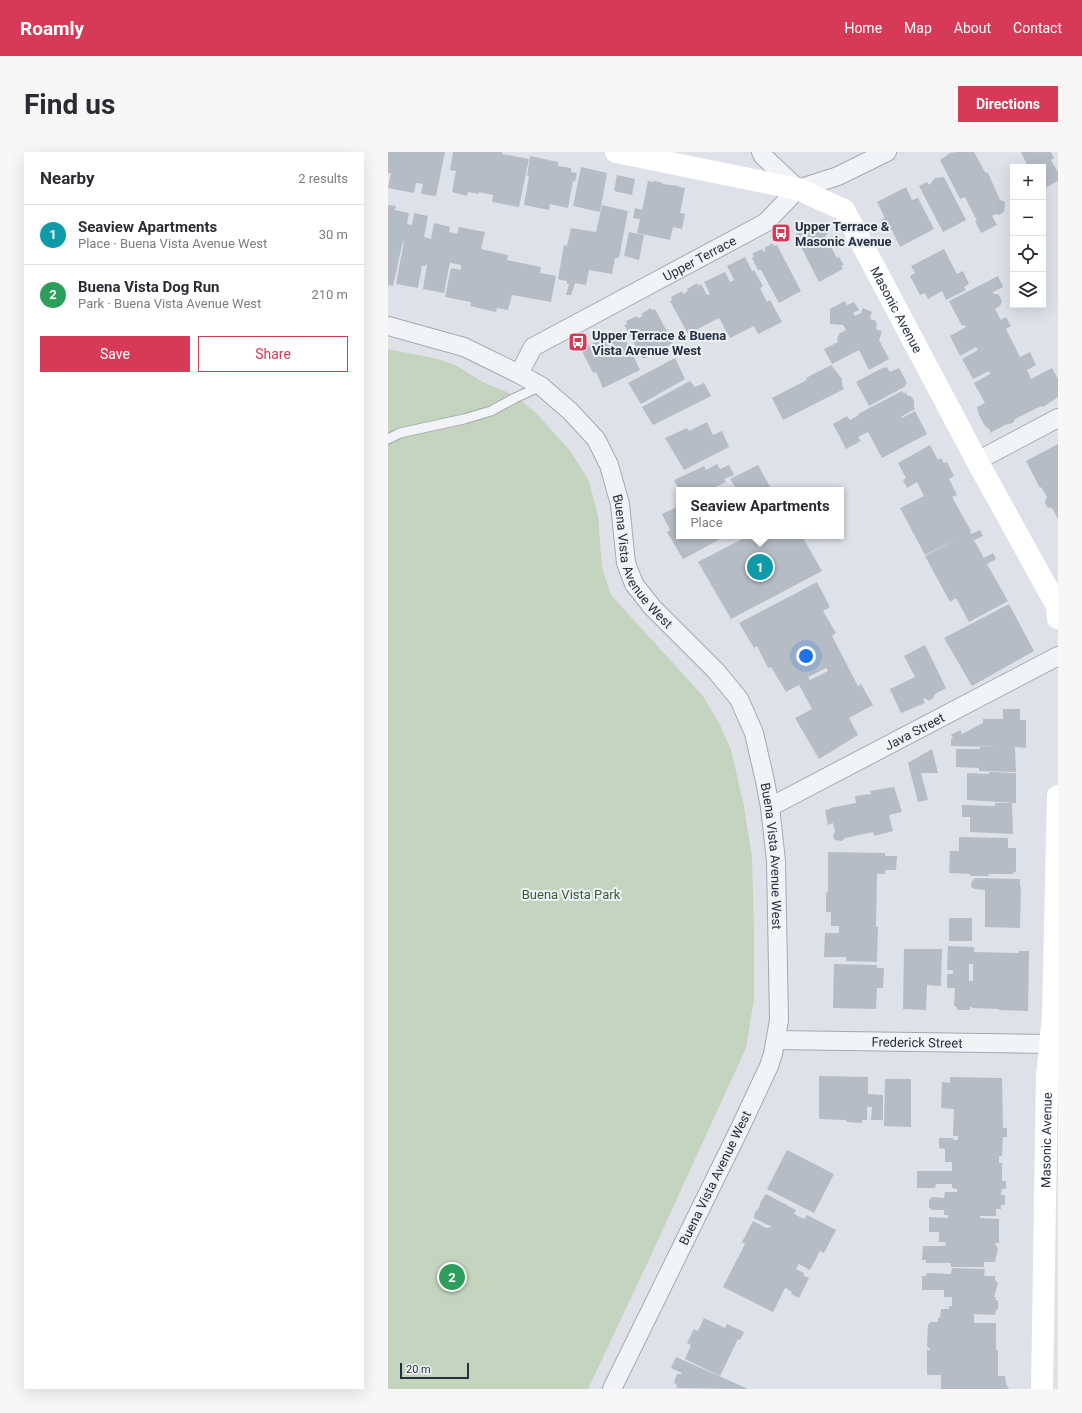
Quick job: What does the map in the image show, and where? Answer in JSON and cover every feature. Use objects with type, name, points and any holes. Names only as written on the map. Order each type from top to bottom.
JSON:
[{"type":"street","name":"Masonic Avenue","points":[[616,152],[798,189],[844,210],[976,461],[1057,606],[1058,618]]},
{"type":"street","points":[[761,152],[763,156],[798,189]]},
{"type":"street","name":"Upper Terrace","points":[[519,374],[533,347],[765,224],[798,189],[838,176],[887,152]]},
{"type":"street","name":"Buena Vista Avenue West","points":[[388,326],[464,347],[541,386],[570,411],[596,440],[609,465],[620,504],[626,563],[634,584],[652,607],[716,671],[739,699],[754,732],[770,807],[776,861],[778,1020],[776,1040],[769,1066],[612,1389]]},
{"type":"street","points":[[976,461],[1058,418]]},
{"type":"street","name":"Java Street","points":[[770,807],[1058,656]]},
{"type":"street","name":"Masonic Avenue","points":[[1042,1389],[1047,1077],[1054,1044],[1053,1016],[1058,796]]},
{"type":"street","name":"Frederick Street","points":[[776,1040],[1054,1044]]},
{"type":"lane","points":[[388,438],[400,433],[464,419],[491,411],[541,386]]},
{"type":"green space","name":"Buena Vista Park","points":[[388,349],[438,359],[457,366],[483,382],[507,392],[523,402],[537,414],[571,452],[589,481],[598,516],[602,567],[611,595],[703,696],[719,723],[731,750],[744,806],[752,858],[754,931],[754,999],[746,1048],[588,1389],[388,1389]]},
{"type":"building","points":[[388,152],[445,152],[436,196],[421,194],[423,184],[416,183],[414,193],[388,188],[391,173],[388,173]]},
{"type":"building","points":[[453,152],[502,152],[502,154],[529,159],[519,207],[492,202],[493,195],[479,192],[479,194],[468,192],[467,196],[452,192],[456,171],[450,170]]},
{"type":"building","points":[[974,152],[985,172],[988,173],[1000,200],[1005,202],[1004,212],[999,215],[996,214],[992,216],[997,225],[981,233],[975,221],[977,221],[965,197],[960,199],[940,160],[950,153]]},
{"type":"building","points":[[1021,152],[1051,152],[1054,158],[1051,160],[1058,172],[1058,181],[1046,187],[1046,164],[1027,164]]},
{"type":"building","points":[[530,156],[558,162],[558,166],[571,168],[571,172],[577,173],[575,182],[573,181],[568,208],[550,204],[549,210],[524,205],[529,176],[527,176]]},
{"type":"building","points":[[581,167],[607,173],[600,212],[573,206]]},
{"type":"building","points":[[617,175],[635,179],[632,195],[614,191]]},
{"type":"building","points":[[944,177],[966,220],[943,232],[919,186],[927,182],[929,185],[935,178]]},
{"type":"building","points":[[648,181],[685,188],[680,213],[685,214],[682,229],[673,227],[670,240],[637,233],[640,219],[633,218],[635,208],[642,210]]},
{"type":"building","points":[[906,187],[912,200],[918,198],[934,229],[900,247],[892,230],[887,232],[881,220],[885,218],[877,202]]},
{"type":"building","points":[[388,205],[396,206],[395,210],[409,213],[407,224],[412,225],[414,213],[428,216],[424,237],[431,239],[434,223],[450,227],[449,232],[457,234],[459,227],[485,232],[481,249],[508,255],[507,260],[541,267],[540,273],[556,276],[551,302],[512,295],[508,310],[497,308],[496,312],[470,306],[471,302],[445,297],[451,268],[461,270],[461,265],[450,262],[444,293],[423,289],[427,264],[426,266],[422,266],[418,288],[396,284],[404,241],[393,286],[388,285]]},
{"type":"building","points":[[602,205],[628,211],[619,258],[615,258],[612,274],[589,270],[586,285],[575,283],[571,295],[566,295],[569,284],[567,284],[567,281],[558,279],[564,245],[567,246],[571,228],[596,232]]},
{"type":"building","points":[[818,223],[820,227],[823,226],[828,234],[825,236],[837,258],[839,257],[844,265],[841,266],[843,269],[819,282],[795,235]]},
{"type":"building","points":[[629,232],[644,235],[639,260],[624,256]]},
{"type":"building","points":[[773,243],[774,246],[777,245],[801,291],[779,303],[761,270],[758,270],[752,258],[754,256],[752,254],[762,249],[763,252],[766,250],[764,248]]},
{"type":"building","points":[[944,249],[957,274],[963,271],[969,284],[964,287],[966,290],[946,300],[942,291],[928,299],[925,293],[920,295],[910,276],[915,273],[911,266]]},
{"type":"building","points":[[745,257],[752,271],[754,270],[763,286],[760,288],[767,302],[770,300],[782,322],[758,334],[754,326],[730,338],[719,318],[688,334],[670,301],[672,300],[671,297],[682,291],[683,294],[688,291],[687,289],[697,283],[698,286],[701,284],[707,295],[710,294],[704,282],[725,272],[730,282],[734,280],[727,266]]},
{"type":"building","points":[[998,276],[1003,287],[993,292],[994,294],[998,294],[1002,301],[1000,306],[995,309],[1001,320],[1006,317],[1011,326],[1006,329],[1020,357],[1030,352],[1036,365],[1027,370],[1031,379],[1052,368],[1058,379],[1058,397],[1043,407],[1041,406],[1015,419],[1013,423],[1005,425],[990,433],[990,430],[985,426],[979,415],[977,407],[985,403],[974,383],[990,374],[989,371],[973,379],[962,359],[978,350],[976,347],[960,356],[950,336],[966,327],[965,325],[962,326],[949,301]]},
{"type":"building","points":[[845,301],[847,305],[854,302],[859,310],[853,313],[855,316],[861,313],[863,308],[872,312],[870,317],[872,320],[875,320],[877,330],[882,331],[879,340],[889,359],[869,370],[859,350],[832,364],[824,349],[838,342],[837,339],[839,334],[846,330],[843,325],[830,324],[830,309]]},
{"type":"building","points":[[651,308],[652,310],[655,309],[673,343],[643,359],[624,325],[627,324],[626,321],[637,316],[638,318],[643,316],[641,314]]},
{"type":"building","points":[[621,330],[640,370],[603,388],[596,372],[593,373],[581,349]]},
{"type":"building","points":[[675,358],[685,379],[641,404],[628,383]]},
{"type":"building","points":[[831,365],[842,379],[844,389],[783,420],[772,398],[807,380],[806,378]]},
{"type":"building","points":[[884,367],[887,367],[890,372],[899,368],[907,383],[905,384],[906,386],[869,406],[856,382]]},
{"type":"building","points":[[690,381],[695,387],[704,383],[711,396],[653,425],[642,407]]},
{"type":"building","points":[[902,391],[904,394],[906,392],[907,395],[912,397],[915,409],[901,417],[902,418],[915,411],[927,434],[882,458],[868,432],[858,437],[861,441],[846,449],[833,424],[847,416],[850,420],[859,415],[858,414]]},
{"type":"building","points":[[707,422],[713,435],[722,431],[729,447],[684,470],[665,438],[687,428],[689,431]]},
{"type":"building","points":[[1058,444],[1058,519],[1052,508],[1047,507],[1045,502],[1047,497],[1041,487],[1040,488],[1026,461]]},
{"type":"building","points":[[930,445],[938,460],[941,458],[944,463],[947,462],[954,476],[949,479],[957,495],[952,497],[971,531],[971,534],[980,530],[983,536],[974,540],[984,558],[993,553],[996,559],[987,564],[1008,601],[969,622],[956,598],[950,602],[925,556],[958,538],[925,555],[900,508],[924,496],[917,482],[907,488],[903,480],[906,478],[898,463]]},
{"type":"building","points":[[717,464],[720,469],[729,465],[734,475],[724,479],[726,482],[715,487],[678,487],[674,480],[704,466],[706,470]]},
{"type":"building","points":[[758,465],[770,487],[735,487],[730,479]]},
{"type":"building","points":[[676,507],[676,539],[720,539],[683,559],[667,532],[670,530],[662,514]]},
{"type":"building","points":[[742,539],[804,539],[822,571],[731,619],[698,562]]},
{"type":"building","points":[[817,582],[830,607],[823,611],[836,633],[832,636],[858,686],[861,684],[873,705],[849,718],[858,735],[819,759],[795,718],[812,709],[799,685],[786,692],[771,667],[768,668],[757,646],[754,648],[739,623]],"holes":[[[826,668],[828,671],[810,680],[808,677]]]},
{"type":"building","points":[[1009,604],[1034,651],[972,686],[944,638]]},
{"type":"building","points":[[925,645],[946,688],[935,694],[929,701],[925,698],[923,699],[925,703],[901,713],[890,689],[915,677],[904,656]]},
{"type":"building","points":[[1003,709],[1020,709],[1020,720],[1026,720],[1026,748],[1015,747],[1016,772],[979,771],[979,768],[956,767],[956,749],[1001,747],[951,746],[951,739],[953,738],[951,735],[960,730],[962,734],[983,723],[983,719],[1003,719]]},
{"type":"building","points":[[932,749],[938,773],[921,773],[928,800],[918,802],[908,763]]},
{"type":"building","points":[[989,772],[1016,773],[1016,803],[967,800],[967,773],[989,774]]},
{"type":"building","points":[[894,787],[902,812],[889,815],[893,831],[874,836],[873,832],[845,838],[842,841],[835,840],[833,837],[835,831],[833,823],[828,825],[825,810],[856,803],[855,796],[871,794],[870,791]]},
{"type":"building","points":[[995,803],[1012,803],[1013,834],[970,832],[970,817],[962,817],[962,805],[995,806]]},
{"type":"building","points":[[959,837],[1008,838],[1008,848],[1016,848],[1016,871],[1012,874],[988,874],[989,876],[970,876],[970,874],[949,873],[950,851],[959,851]]},
{"type":"building","points":[[828,852],[885,853],[885,856],[897,856],[896,870],[885,870],[885,874],[877,874],[877,962],[846,961],[846,957],[824,957],[825,933],[839,933],[839,926],[831,926],[831,912],[826,912],[826,893],[828,892]]},
{"type":"building","points":[[975,878],[1020,879],[1020,928],[985,927],[985,890],[971,887],[972,881]]},
{"type":"building","points":[[949,918],[972,918],[972,941],[949,941]]},
{"type":"building","points":[[948,946],[974,947],[974,952],[1019,953],[1019,951],[1029,951],[1028,1011],[972,1007],[970,1007],[970,1010],[957,1010],[957,1007],[954,1006],[955,988],[947,988],[947,974],[953,974],[953,970],[947,970]],"holes":[[[969,964],[973,964],[973,981],[969,981]]]},
{"type":"building","points":[[904,949],[942,949],[941,986],[927,985],[926,1010],[903,1009]]},
{"type":"building","points":[[834,964],[877,965],[877,968],[884,968],[883,988],[877,988],[876,1009],[833,1008]]},
{"type":"building","points":[[819,1076],[868,1077],[868,1094],[883,1095],[883,1120],[871,1120],[872,1107],[867,1107],[867,1120],[862,1120],[862,1123],[847,1122],[846,1120],[819,1119]]},
{"type":"building","points":[[950,1077],[1002,1078],[1003,1128],[1007,1128],[1007,1137],[1003,1137],[1002,1156],[999,1156],[999,1163],[1002,1163],[1002,1181],[1006,1181],[1006,1189],[1002,1189],[1001,1195],[1005,1195],[1005,1205],[1001,1205],[1001,1209],[996,1209],[996,1216],[980,1216],[980,1218],[999,1219],[999,1243],[995,1243],[998,1249],[995,1262],[984,1262],[984,1267],[951,1267],[951,1263],[926,1263],[926,1260],[922,1260],[923,1246],[946,1246],[945,1242],[939,1242],[939,1232],[929,1232],[929,1217],[948,1218],[948,1215],[944,1215],[944,1210],[932,1210],[929,1207],[929,1200],[932,1197],[944,1198],[945,1192],[957,1192],[957,1189],[952,1188],[952,1184],[936,1184],[935,1188],[917,1188],[917,1171],[952,1171],[952,1162],[945,1162],[945,1149],[939,1148],[939,1138],[953,1138],[953,1140],[958,1140],[958,1136],[953,1136],[954,1109],[941,1108],[942,1082],[950,1083]]},
{"type":"building","points":[[885,1079],[911,1079],[911,1127],[884,1126]]},
{"type":"building","points":[[787,1150],[834,1174],[814,1213],[767,1189]]},
{"type":"building","points":[[766,1194],[796,1210],[794,1214],[804,1219],[807,1215],[836,1230],[824,1253],[820,1251],[810,1270],[799,1264],[796,1269],[804,1273],[803,1275],[809,1278],[799,1298],[791,1294],[792,1292],[785,1288],[773,1312],[723,1287],[745,1244],[742,1242],[753,1221],[766,1228],[772,1227],[754,1218],[755,1212],[759,1208],[761,1201]]},
{"type":"building","points":[[952,1268],[985,1269],[984,1276],[995,1276],[995,1280],[998,1283],[994,1297],[996,1297],[995,1299],[998,1301],[998,1309],[996,1310],[995,1315],[974,1314],[974,1323],[996,1323],[998,1376],[1005,1376],[1006,1384],[1009,1389],[941,1389],[941,1375],[927,1375],[927,1350],[931,1350],[927,1346],[928,1325],[931,1322],[938,1322],[941,1309],[949,1309],[949,1306],[952,1306],[952,1297],[944,1297],[944,1290],[922,1290],[922,1276],[926,1276],[927,1273],[951,1274]]},
{"type":"building","points":[[704,1318],[725,1328],[727,1324],[744,1332],[740,1340],[738,1339],[720,1376],[685,1359],[691,1345],[687,1343],[694,1329],[698,1331]]},
{"type":"building","points":[[676,1357],[748,1389],[676,1388],[677,1386],[674,1382],[677,1374],[682,1373],[671,1368]]},
{"type":"place","name":"Upper Terrace & Masonic Avenue","points":[[781,233]]},
{"type":"place","name":"Upper Terrace & Buena Vista Avenue West","points":[[578,342]]},
{"type":"place","name":"Seaview Apartments","points":[[760,567]]},
{"type":"place","name":"Buena Vista Dog Run","points":[[452,1277]]}]
